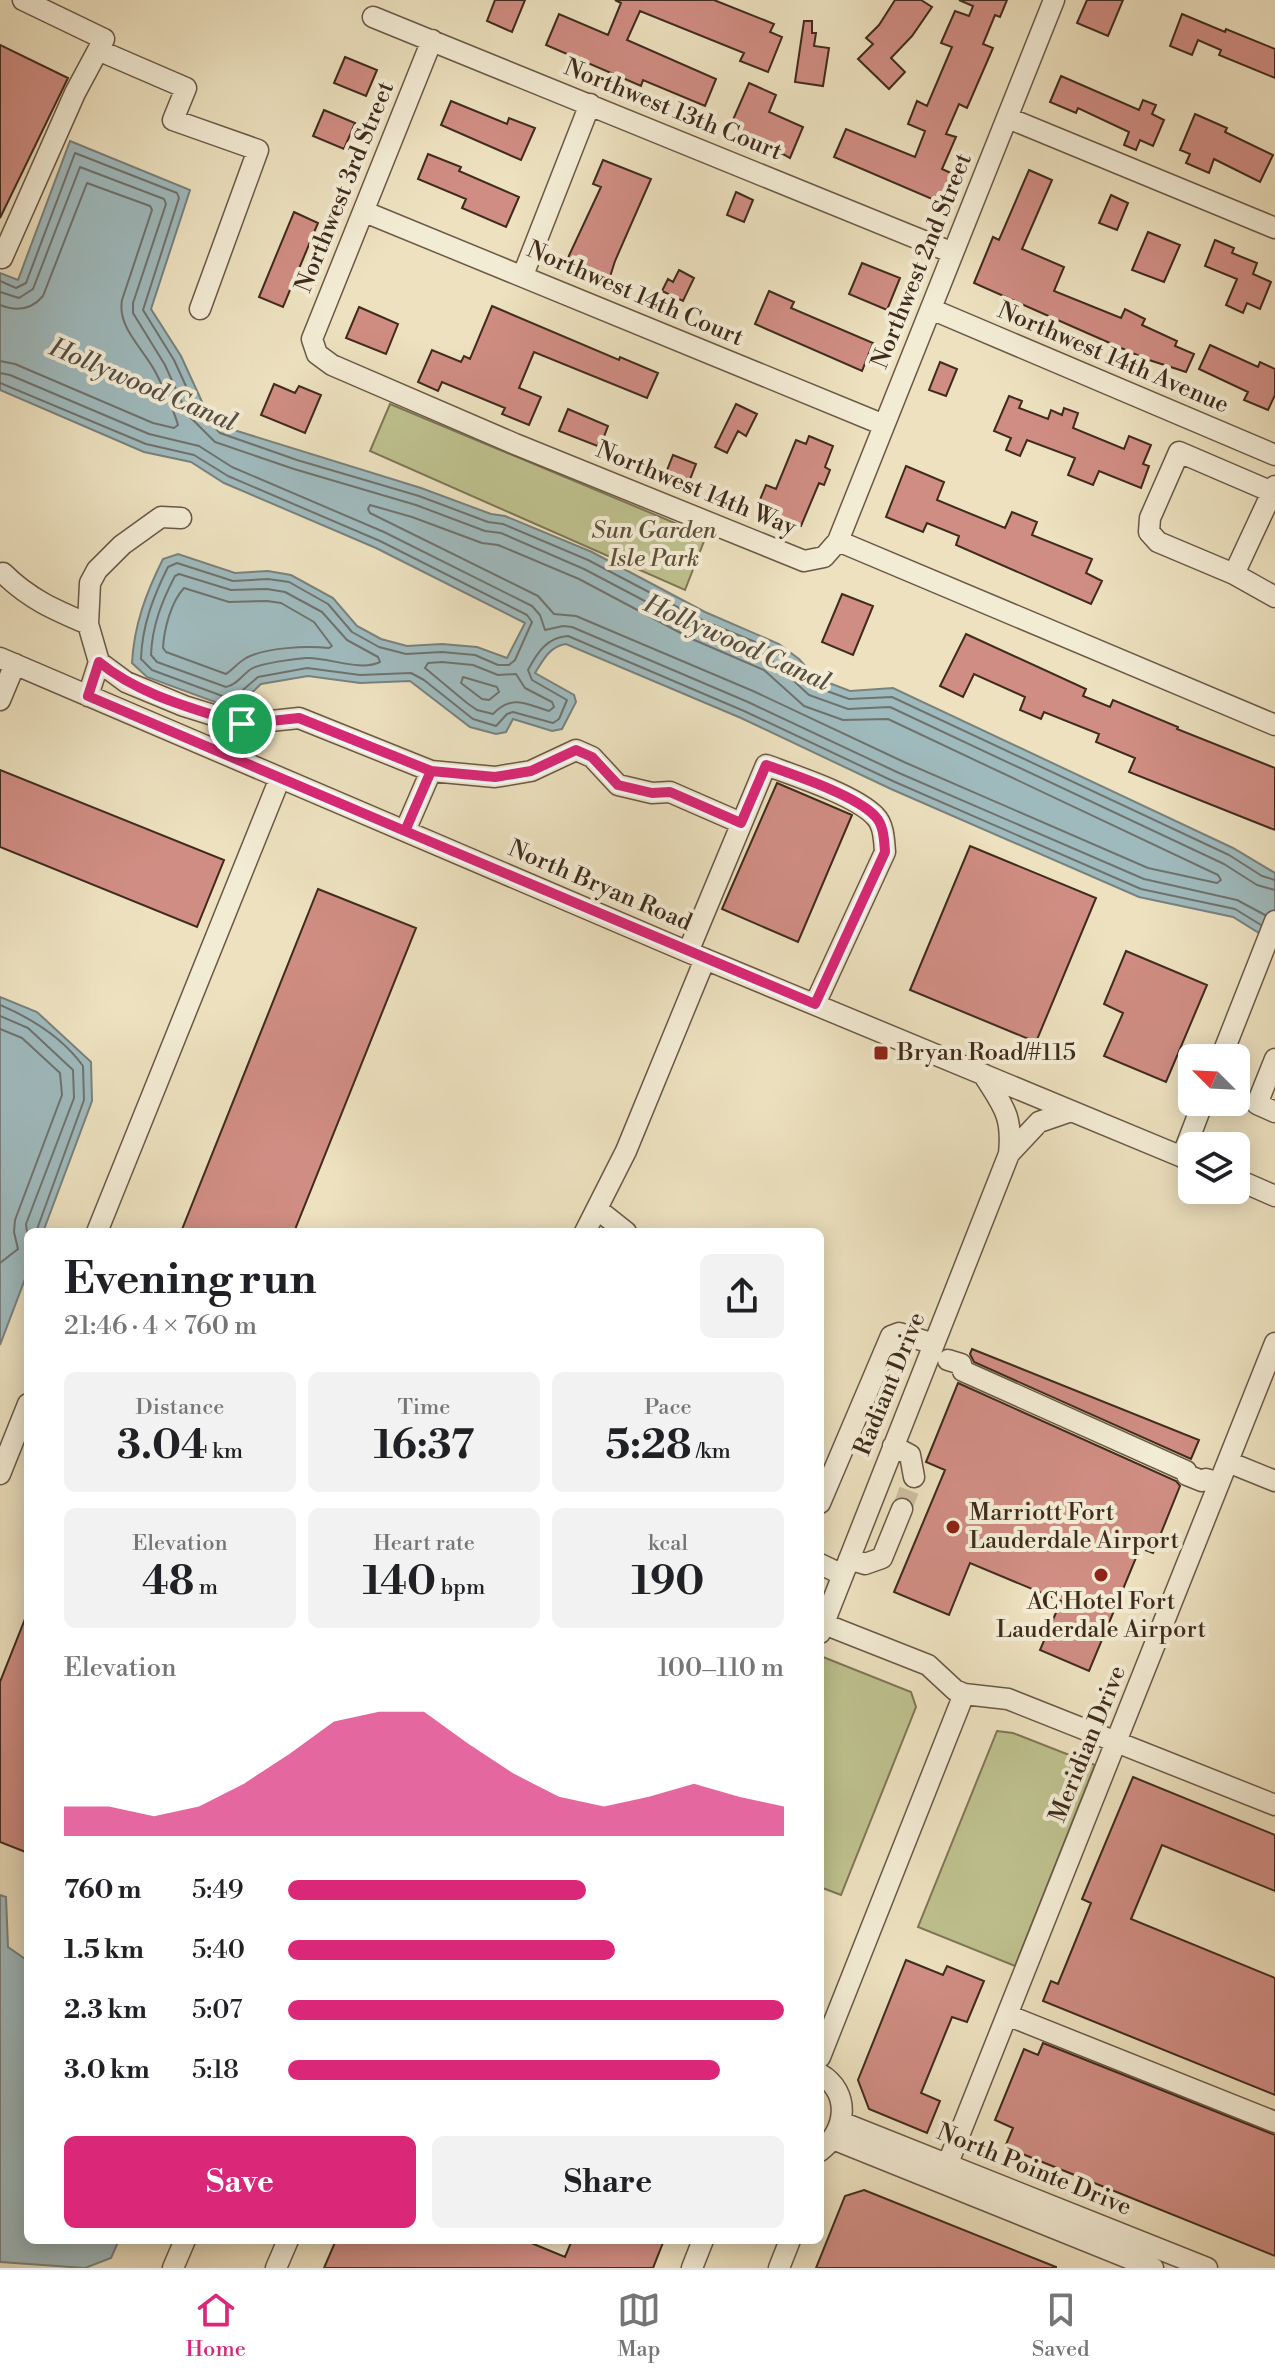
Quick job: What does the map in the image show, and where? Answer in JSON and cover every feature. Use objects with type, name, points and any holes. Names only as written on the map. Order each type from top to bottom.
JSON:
[{"type":"street","points":[[2,258],[75,93],[104,39],[23,0]]},
{"type":"street","name":"Northwest 2nd Street","points":[[838,541],[1054,0]]},
{"type":"street","name":"Northwest 13th Court","points":[[373,17],[953,253]]},
{"type":"street","name":"Northwest 3rd Street","points":[[317,354],[312,339],[432,40]]},
{"type":"street","points":[[98,50],[186,88],[173,120],[258,150],[200,309]]},
{"type":"street","points":[[523,275],[590,104]]},
{"type":"street","points":[[1008,118],[1275,228]]},
{"type":"street","name":"Northwest 14th Court","points":[[365,212],[884,425]]},
{"type":"street","name":"Northwest 14th Avenue","points":[[931,309],[1275,455]]},
{"type":"street","name":"Northwest 14th Way","points":[[317,354],[332,365],[501,438],[804,561],[824,557],[838,541]]},
{"type":"street","points":[[1234,574],[1274,489],[1179,452],[1150,518],[1149,532],[1158,542],[1234,574],[1275,597]]},
{"type":"street","points":[[88,696],[99,662],[88,624],[90,583],[97,570],[122,545],[161,517],[181,518]]},
{"type":"street","points":[[838,541],[1275,725]]},
{"type":"street","points":[[3,573],[21,592],[88,624]]},
{"type":"street","points":[[0,700],[7,661]]},
{"type":"street","name":"North Bryan Road","points":[[7,661],[696,956],[1178,1155]]},
{"type":"street","points":[[99,662],[126,682],[184,706],[242,724],[299,718],[431,771],[495,777],[531,771],[576,750],[592,757],[618,785],[652,793],[670,792],[741,823]]},
{"type":"street","points":[[587,1228],[626,1151],[741,823],[766,765],[847,798],[875,816],[883,832],[885,852],[815,1004]]},
{"type":"street","points":[[405,831],[431,771]]},
{"type":"street","points":[[99,1228],[280,778]]},
{"type":"street","points":[[1226,1044],[1275,921]]},
{"type":"street","points":[[1275,1059],[1257,1104],[1275,1112]]},
{"type":"street","name":"Radiant Drive","points":[[824,1623],[893,1446],[944,1359],[1009,1154],[1012,1131],[1009,1118],[983,1074]]},
{"type":"street","name":"Radiant Drive","points":[[1009,1154],[1039,1122],[1071,1111]]},
{"type":"street","points":[[1250,1185],[1275,1196]]},
{"type":"street","points":[[597,1209],[621,1228]]},
{"type":"street","points":[[824,1493],[885,1345],[891,1336],[899,1333],[944,1359],[1186,1471],[1191,1468],[1205,1474],[1213,1481]]},
{"type":"street","name":"Meridian Drive","points":[[948,2163],[1117,1742],[1213,1481],[1228,1462],[1275,1343]]},
{"type":"street","points":[[0,1474],[24,1414]]},
{"type":"street","points":[[893,1446],[910,1455],[914,1477]]},
{"type":"street","points":[[1228,1462],[1275,1481]]},
{"type":"street","points":[[824,1564],[846,1567],[882,1558],[902,1509]]},
{"type":"street","points":[[824,1629],[928,1665],[955,1690],[964,1694],[1008,1699],[1275,1805]]},
{"type":"street","points":[[824,2047],[964,1694]]},
{"type":"street","points":[[1007,2015],[1275,2122]]},
{"type":"street","points":[[824,2077],[840,2097],[827,2144]]},
{"type":"street","name":"North Pointe Drive","points":[[827,2144],[948,2163],[1207,2268]]},
{"type":"street","name":"North Pointe Drive","points":[[827,2144],[1153,2268]]},
{"type":"street","points":[[173,2268],[183,2244]]},
{"type":"street","points":[[276,2268],[286,2244]]},
{"type":"street","points":[[692,2268],[701,2244]]},
{"type":"street","points":[[779,2268],[788,2244]]},
{"type":"green space","name":"Sun Garden Isle Park","points":[[390,404],[706,536],[685,590],[370,451]]},
{"type":"green space","points":[[824,1657],[911,1692],[916,1707],[841,1895],[824,1889]]},
{"type":"green space","points":[[997,1731],[1013,1733],[1095,1765],[1015,1966],[918,1927]]},
{"type":"water","name":"Hollywood Canal","points":[[70,141],[190,190],[151,309],[181,356],[203,404],[224,427],[505,516],[592,552],[705,612],[779,644],[799,659],[816,678],[850,691],[893,688],[1233,848],[1275,873],[1275,943],[1233,917],[1139,897],[891,789],[741,718],[566,644],[551,651],[535,673],[574,695],[576,702],[562,729],[552,731],[513,719],[506,732],[496,734],[470,727],[410,681],[360,683],[308,676],[261,684],[240,704],[223,705],[147,677],[132,663],[138,622],[163,559],[178,554],[235,573],[268,571],[291,575],[333,598],[357,626],[381,639],[407,646],[442,644],[477,647],[507,658],[525,623],[376,548],[224,483],[191,462],[144,452],[0,390],[0,273],[18,280]]},
{"type":"water","points":[[0,997],[37,1012],[91,1062],[92,1101],[44,1228],[24,1228],[24,1282],[0,1345]]},
{"type":"water","points":[[0,1895],[6,1897],[8,1947],[24,1958],[24,2244],[117,2244],[111,2258],[85,2268],[0,2262]]},
{"type":"building","points":[[495,0],[525,0],[512,32],[487,21]]},
{"type":"building","points":[[615,0],[714,0],[774,24],[770,32],[782,37],[768,72],[740,61],[744,53],[640,11],[627,40],[716,79],[705,106],[643,80],[641,86],[546,45],[559,14],[608,35],[621,3]]},
{"type":"building","points":[[895,0],[921,0],[932,7],[912,36],[891,58],[905,72],[889,89],[858,59],[873,44],[866,38],[879,25]]},
{"type":"building","points":[[959,0],[1007,0],[1000,17],[995,15],[983,44],[993,48],[967,108],[959,104],[946,134],[956,137],[942,169],[951,173],[939,202],[834,157],[846,129],[915,157],[925,131],[908,124],[917,101],[927,106],[952,47],[941,43],[955,11],[969,16],[973,6]]},
{"type":"building","points":[[1087,0],[1123,0],[1108,36],[1077,23]]},
{"type":"building","points":[[1182,14],[1275,49],[1275,78],[1219,55],[1221,50],[1198,40],[1192,55],[1170,46]]},
{"type":"building","points":[[804,21],[812,21],[812,33],[816,33],[814,46],[829,48],[823,86],[795,82]]},
{"type":"building","points":[[0,45],[68,78],[0,218]]},
{"type":"building","points":[[345,57],[377,70],[366,96],[334,83]]},
{"type":"building","points":[[1061,76],[1139,110],[1143,100],[1156,105],[1152,114],[1164,120],[1153,146],[1140,140],[1136,150],[1124,145],[1129,132],[1078,108],[1076,113],[1050,102]]},
{"type":"building","points":[[749,83],[776,95],[769,112],[803,127],[790,158],[781,153],[778,160],[761,153],[763,148],[737,137],[741,126],[732,122]]},
{"type":"building","points":[[451,101],[507,124],[509,118],[535,128],[521,160],[441,125]]},
{"type":"building","points":[[324,110],[355,123],[344,149],[313,136]]},
{"type":"building","points":[[1195,114],[1227,128],[1225,132],[1273,155],[1260,182],[1214,159],[1209,173],[1186,163],[1190,154],[1180,150]]},
{"type":"building","points":[[428,154],[519,197],[506,227],[462,208],[466,199],[418,179]]},
{"type":"building","points":[[603,160],[651,179],[609,280],[566,262],[601,187],[593,184]]},
{"type":"building","points":[[1029,170],[1052,180],[1022,249],[1064,267],[1054,291],[1121,318],[1125,309],[1145,319],[1142,325],[1177,341],[1175,346],[1194,354],[1186,372],[1146,359],[974,283],[993,237],[999,240]]},
{"type":"building","points":[[736,192],[753,200],[744,222],[727,215]]},
{"type":"building","points":[[1111,195],[1128,203],[1117,230],[1099,223]]},
{"type":"building","points":[[294,212],[318,223],[283,307],[259,297]]},
{"type":"building","points":[[1148,232],[1180,245],[1164,282],[1132,270]]},
{"type":"building","points":[[1215,240],[1234,248],[1232,253],[1257,263],[1253,274],[1271,282],[1260,309],[1247,303],[1243,313],[1226,305],[1237,279],[1205,266]]},
{"type":"building","points":[[862,263],[900,278],[887,310],[849,294]]},
{"type":"building","points":[[679,270],[694,278],[683,301],[662,291],[668,279],[673,282]]},
{"type":"building","points":[[769,291],[794,302],[791,308],[873,343],[862,371],[755,324]]},
{"type":"building","points":[[492,306],[619,360],[620,357],[658,373],[647,398],[534,352],[519,388],[541,397],[529,425],[502,414],[505,408],[442,382],[438,391],[418,382],[432,350],[461,362],[464,356],[470,359]]},
{"type":"building","points":[[359,307],[398,324],[386,354],[346,338]]},
{"type":"building","points":[[1210,345],[1258,367],[1260,362],[1275,369],[1275,395],[1268,410],[1244,400],[1248,392],[1199,369]]},
{"type":"building","points":[[940,362],[957,369],[946,396],[929,390]]},
{"type":"building","points":[[274,384],[295,393],[299,386],[321,395],[305,433],[261,415]]},
{"type":"building","points":[[1009,396],[1022,401],[1019,408],[1048,419],[1051,410],[1062,415],[1064,408],[1078,413],[1073,428],[1124,449],[1129,436],[1151,445],[1143,464],[1149,466],[1141,488],[1099,471],[1093,485],[1068,475],[1075,458],[1027,440],[1020,456],[1006,450],[1011,438],[994,431]]},
{"type":"building","points":[[736,404],[757,414],[746,436],[738,431],[727,453],[715,447]]},
{"type":"building","points":[[568,409],[608,426],[600,447],[559,431]]},
{"type":"building","points":[[809,436],[833,446],[825,467],[830,470],[824,485],[819,483],[801,526],[757,507],[766,485],[776,489],[796,440],[806,444]]},
{"type":"building","points":[[673,455],[696,464],[687,487],[664,478]]},
{"type":"building","points":[[906,466],[944,482],[937,500],[1005,528],[1012,512],[1037,522],[1032,535],[1092,559],[1086,573],[1102,581],[1091,604],[956,545],[959,536],[927,523],[923,532],[886,517]]},
{"type":"building","points":[[842,594],[873,606],[853,655],[822,642]]},
{"type":"building","points":[[966,634],[1086,689],[1083,696],[1110,707],[1113,700],[1275,768],[1275,830],[1129,772],[1135,758],[1096,742],[1099,734],[1044,712],[1041,719],[1020,710],[1025,697],[974,674],[963,697],[940,686]]},
{"type":"building","points":[[0,770],[224,860],[197,927],[0,847]]},
{"type":"building","points":[[777,783],[852,815],[798,942],[722,909]]},
{"type":"building","points":[[970,846],[1096,898],[1036,1042],[910,990]]},
{"type":"building","points":[[318,889],[416,928],[296,1228],[183,1228]]},
{"type":"building","points":[[1126,951],[1207,985],[1182,1044],[1178,1044],[1178,1054],[1166,1082],[1104,1056],[1123,1013],[1104,1004]]},
{"type":"building","points":[[972,1349],[1199,1440],[1191,1459],[974,1362],[970,1354]]},
{"type":"building","points":[[958,1383],[1176,1481],[1180,1486],[1153,1553],[1140,1548],[1089,1671],[1040,1650],[1061,1601],[970,1563],[949,1615],[894,1592],[945,1470],[926,1462]]},
{"type":"building","points":[[24,1622],[24,1851],[0,1842],[0,1682]]},
{"type":"building","points":[[1133,1777],[1275,1835],[1275,1891],[1162,1845],[1131,1919],[1275,1978],[1275,2095],[1043,2001],[1051,1981],[1058,1984],[1091,1903],[1082,1899]]},
{"type":"building","points":[[906,1960],[943,1975],[947,1966],[984,1981],[967,2022],[952,2017],[921,2093],[940,2101],[927,2133],[869,2109],[858,2080]]},
{"type":"building","points":[[1043,2043],[1275,2135],[1275,2256],[1005,2147],[1013,2128],[995,2120],[1024,2049],[1038,2055]]},
{"type":"building","points":[[864,2190],[1056,2268],[816,2268],[845,2196]]},
{"type":"building","points":[[334,2244],[534,2244],[565,2257],[570,2244],[662,2244],[653,2268],[324,2268]]},
{"type":"tunnel","points":[[902,1509],[914,1477]]},
{"type":"place","name":"Bryan Road/#115","points":[[881,1053]]},
{"type":"place","name":"Marriott Fort Lauderdale Airport","points":[[953,1527]]},
{"type":"place","name":"AC Hotel Fort Lauderdale Airport","points":[[1101,1575]]},
{"type":"route","points":[[242,724],[184,706],[126,682],[99,662],[88,696],[405,831],[414,808],[431,771],[495,777],[531,771],[576,750],[592,757],[618,785],[652,793],[670,792],[741,823],[766,765],[847,798],[875,816],[883,832],[885,852],[815,1004],[405,831],[431,771],[299,718],[242,724]]}]
